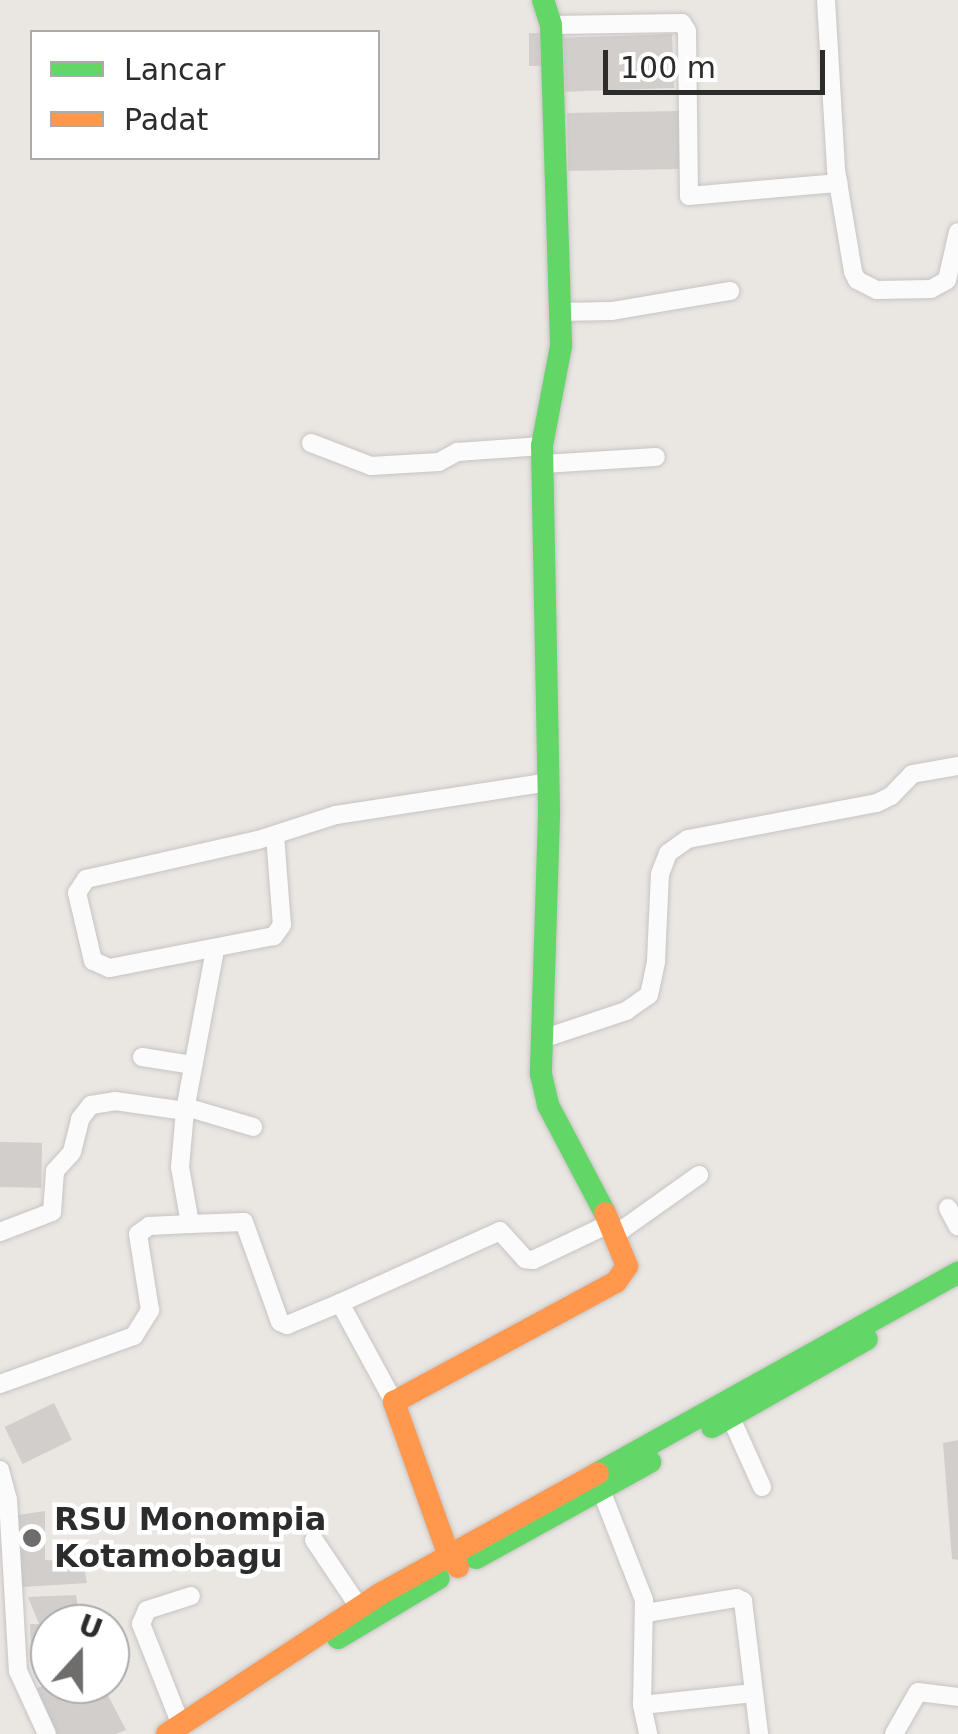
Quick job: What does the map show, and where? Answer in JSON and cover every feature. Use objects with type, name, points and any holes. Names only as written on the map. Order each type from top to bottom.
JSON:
[{"type":"street","points":[[394,1402],[616,1282],[627,1266],[613,1228],[548,1105],[542,1039],[548,782],[542,455],[560,367],[552,25],[543,0]]},
{"type":"street","points":[[826,0],[838,183],[852,272],[865,286],[899,293],[942,285],[950,271],[958,232]]},
{"type":"street","points":[[552,25],[682,24],[687,31],[689,196],[838,183]]},
{"type":"street","points":[[558,312],[612,311],[730,291]]},
{"type":"street","points":[[311,443],[371,466],[439,462],[457,452],[656,457]]},
{"type":"street","points":[[542,1039],[626,1011],[649,996],[656,960],[660,874],[664,860],[679,845],[700,834],[877,803],[891,796],[912,774],[958,766]]},
{"type":"street","points":[[274,835],[282,925],[279,932],[215,950],[98,966],[93,961],[77,893],[80,884],[118,870],[274,835],[352,812],[453,800],[548,782]]},
{"type":"street","points":[[190,1224],[180,1182],[185,1109],[215,950]]},
{"type":"street","points":[[142,1057],[193,1064]]},
{"type":"street","points":[[0,1232],[52,1212],[56,1172],[72,1152],[84,1111],[92,1105],[115,1102],[185,1109],[253,1127]]},
{"type":"street","points":[[0,1384],[134,1336],[150,1310],[138,1234],[149,1226],[244,1222],[280,1322],[287,1326],[500,1231],[526,1259],[533,1260],[613,1228],[698,1175]]},
{"type":"street","points":[[948,1208],[958,1228]]},
{"type":"street","points":[[598,1483],[807,1353],[958,1273]]},
{"type":"street","points":[[187,1730],[359,1607],[730,1416],[958,1290]]},
{"type":"street","points":[[340,1303],[394,1402],[454,1561]]},
{"type":"street","points":[[730,1416],[762,1487]]},
{"type":"street","points":[[0,1470],[6,1580],[18,1671],[47,1734]]},
{"type":"street","points":[[598,1483],[626,1548],[646,1613],[642,1705],[648,1734]]},
{"type":"street","points":[[314,1540],[359,1607]]},
{"type":"street","points":[[187,1730],[454,1561]]},
{"type":"street","points":[[187,1730],[141,1624],[147,1610],[191,1596]]},
{"type":"street","points":[[646,1613],[743,1601],[758,1734]]},
{"type":"street","points":[[894,1734],[918,1692],[958,1697]]},
{"type":"street","points":[[642,1705],[752,1693]]},
{"type":"building","points":[[529,33],[544,33],[544,66],[529,66]]},
{"type":"building","points":[[672,34],[674,88],[565,92],[563,38]]},
{"type":"building","points":[[679,111],[680,169],[568,171],[567,113]]},
{"type":"building","points":[[0,1142],[42,1143],[41,1188],[0,1187]]},
{"type":"building","points":[[54,1403],[72,1440],[23,1464],[5,1427]]},
{"type":"building","points":[[958,1440],[958,1560],[952,1559],[943,1443]]},
{"type":"building","name":"RSU Monompia Kotamobagu","points":[[45,1511],[45,1560],[83,1562],[87,1583],[22,1587],[18,1515]]},
{"type":"building","points":[[76,1595],[78,1604],[31,1604],[28,1597]]},
{"type":"building","points":[[43,1704],[112,1704],[126,1730],[116,1734],[55,1734]]},
{"type":"traffic: fast","points":[[543,0],[551,25],[561,346],[542,446],[549,815],[541,1074],[548,1105],[605,1213]]},
{"type":"traffic: fast","points":[[598,1473],[958,1273]]},
{"type":"traffic: fast","points":[[712,1427],[867,1339]]},
{"type":"traffic: fast","points":[[476,1558],[650,1462]]},
{"type":"traffic: fast","points":[[338,1638],[439,1578]]},
{"type":"traffic: slow","points":[[458,1567],[449,1556],[394,1402],[616,1282],[627,1266],[605,1213]]},
{"type":"traffic: slow","points":[[167,1734],[380,1594],[598,1473]]},
{"type":"place","name":"RSU Monompia Kotamobagu","points":[[32,1538]]}]
